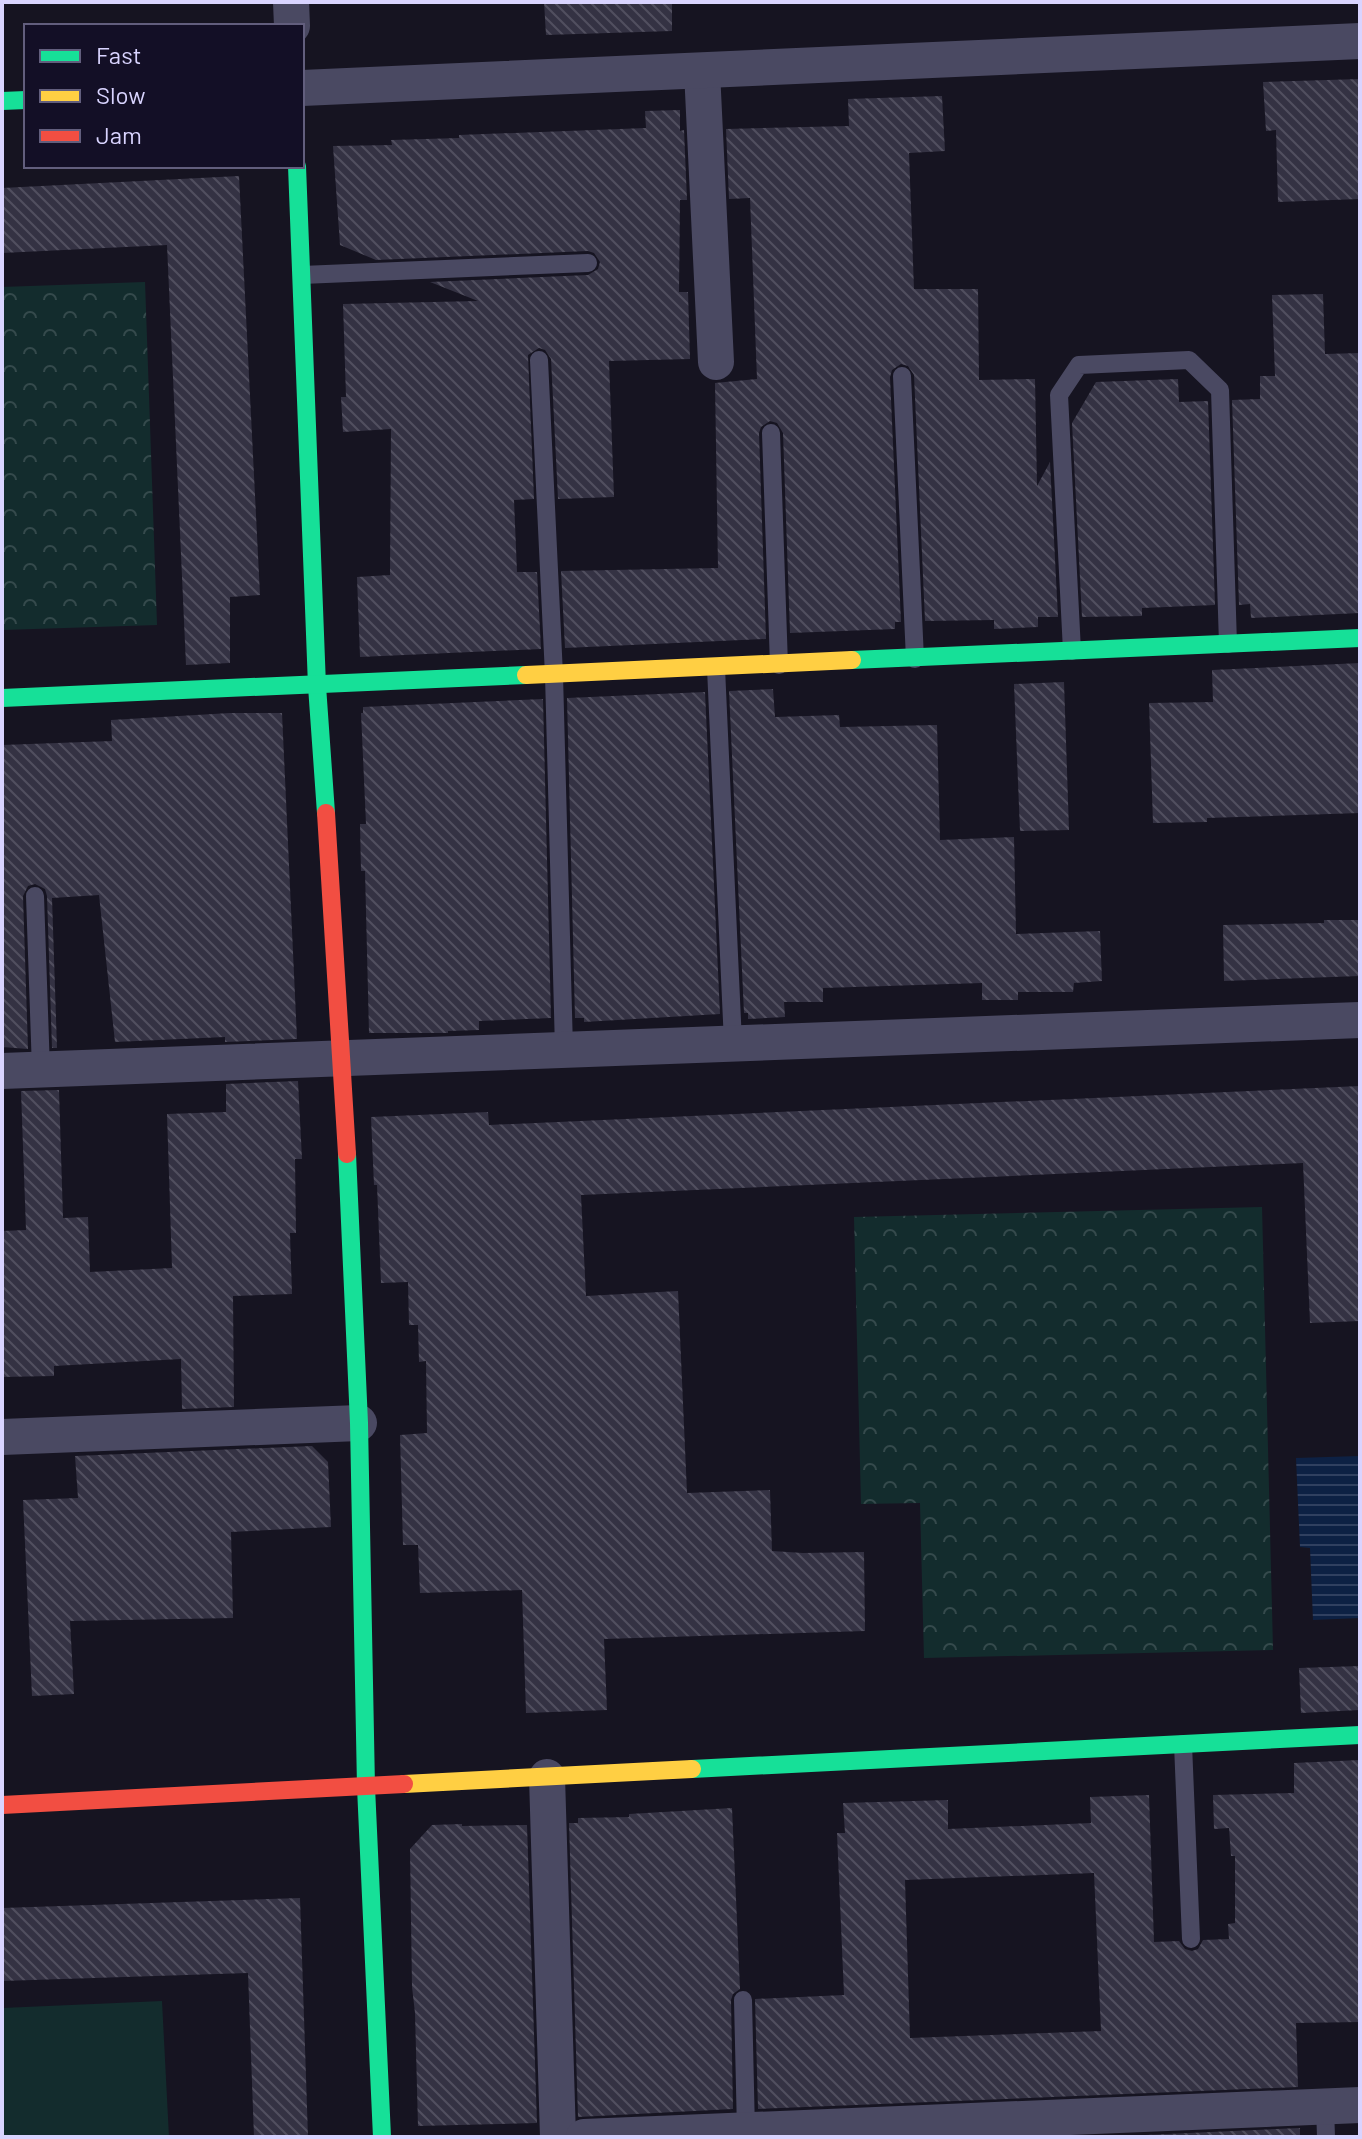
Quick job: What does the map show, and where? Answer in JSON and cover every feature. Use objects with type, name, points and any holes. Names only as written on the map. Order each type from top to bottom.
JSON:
[{"type":"street","points":[[291,2],[292,24]]},
{"type":"street","points":[[304,88],[1360,41]]},
{"type":"street","points":[[702,71],[716,362]]},
{"type":"street","points":[[2,101],[24,100]]},
{"type":"street","points":[[297,168],[317,686],[343,1057],[359,1423],[366,1787],[382,2137]]},
{"type":"street","points":[[2,698],[1360,638]]},
{"type":"street","points":[[2,1071],[1360,1020]]},
{"type":"street","points":[[2,1437],[359,1423]]},
{"type":"street","points":[[2,1805],[1360,1735]]},
{"type":"street","points":[[547,1777],[558,2137]]},
{"type":"street","points":[[585,2137],[1325,2122],[1360,2105]]},
{"type":"lane","points":[[302,275],[588,263]]},
{"type":"lane","points":[[539,360],[554,675],[564,1049]]},
{"type":"lane","points":[[1072,651],[1059,395],[1079,365],[1189,360],[1220,390],[1228,644]]},
{"type":"lane","points":[[902,376],[915,659]]},
{"type":"lane","points":[[771,433],[779,665]]},
{"type":"lane","points":[[716,668],[733,1043]]},
{"type":"lane","points":[[35,896],[41,1070]]},
{"type":"lane","points":[[1183,1744],[1191,1939]]},
{"type":"lane","points":[[736,2133],[743,2000]]},
{"type":"green space","points":[[145,282],[157,625],[2,630],[2,287]]},
{"type":"green space","points":[[1262,1207],[1273,1650],[924,1658],[920,1503],[861,1504],[854,1217]]},
{"type":"green space","points":[[162,2001],[169,2137],[2,2137],[2,2008]]},
{"type":"water","points":[[1360,1456],[1360,1618],[1313,1620],[1310,1548],[1300,1547],[1296,1458]]},
{"type":"building","points":[[544,2],[672,2],[672,31],[546,35]]},
{"type":"building","points":[[1360,79],[1360,199],[1278,202],[1276,130],[1266,131],[1263,82]]},
{"type":"building","points":[[942,96],[945,151],[909,153],[914,289],[978,289],[979,380],[1035,379],[1037,486],[1050,462],[1058,617],[1038,617],[1038,627],[994,629],[994,620],[925,621],[914,375],[908,366],[901,364],[892,370],[890,377],[901,622],[895,622],[895,629],[790,633],[783,433],[777,423],[770,421],[761,427],[759,433],[766,639],[565,648],[561,571],[718,568],[715,383],[757,379],[750,198],[729,199],[726,129],[849,126],[848,99]]},
{"type":"building","points":[[680,110],[680,131],[684,130],[687,200],[680,200],[679,292],[688,292],[690,359],[609,361],[614,497],[558,499],[551,359],[545,350],[539,348],[528,355],[534,499],[514,500],[517,572],[537,572],[541,649],[360,657],[357,577],[390,575],[391,429],[343,432],[341,397],[346,397],[343,304],[478,301],[430,282],[588,275],[598,269],[600,262],[594,253],[588,251],[376,260],[340,245],[333,146],[392,145],[391,140],[459,138],[459,135],[646,128],[645,111]]},
{"type":"building","points":[[239,176],[260,595],[230,597],[230,663],[186,665],[167,245],[2,253],[2,188]]},
{"type":"building","points":[[1323,294],[1325,354],[1360,353],[1360,613],[1251,618],[1250,604],[1239,605],[1232,400],[1260,399],[1260,376],[1275,376],[1272,295]]},
{"type":"building","points":[[1178,379],[1179,402],[1208,401],[1215,605],[1142,608],[1142,616],[1082,617],[1072,423],[1096,382]]},
{"type":"building","points":[[1360,663],[1360,813],[1153,823],[1149,703],[1213,702],[1212,670]]},
{"type":"building","points":[[1064,682],[1069,830],[1020,831],[1014,684]]},
{"type":"building","points":[[773,689],[775,717],[839,715],[840,727],[937,725],[940,840],[1014,837],[1016,934],[1100,931],[1102,981],[1074,983],[1073,992],[1018,992],[1018,1000],[982,1000],[982,983],[823,988],[823,1002],[784,1002],[785,1017],[748,1019],[748,1013],[744,1013],[729,691]]},
{"type":"building","points":[[705,692],[720,1014],[584,1022],[584,1018],[575,1018],[567,698]]},
{"type":"building","points":[[543,699],[551,1018],[479,1021],[479,1030],[448,1033],[369,1033],[365,871],[361,871],[360,824],[366,824],[363,707]]},
{"type":"building","points":[[282,713],[297,1039],[225,1042],[225,1037],[115,1042],[99,895],[52,898],[57,1048],[52,1048],[47,896],[45,889],[35,884],[28,886],[23,896],[28,1049],[2,1047],[2,745],[112,741],[111,720]]},
{"type":"building","points":[[1324,920],[1360,920],[1360,976],[1224,981],[1223,925],[1324,923]]},
{"type":"building","points":[[298,1081],[302,1159],[295,1159],[296,1233],[290,1233],[292,1294],[233,1296],[234,1407],[182,1409],[181,1359],[54,1366],[54,1376],[2,1377],[2,1231],[26,1230],[21,1091],[59,1090],[63,1218],[88,1217],[90,1272],[172,1268],[167,1114],[226,1112],[226,1084]]},
{"type":"building","points":[[1360,1086],[1360,1321],[1310,1323],[1303,1163],[581,1195],[586,1296],[678,1291],[687,1493],[770,1490],[772,1551],[864,1552],[865,1631],[604,1639],[607,1710],[526,1713],[522,1590],[420,1593],[418,1545],[403,1545],[400,1435],[427,1433],[426,1361],[419,1362],[418,1325],[409,1325],[408,1282],[381,1283],[371,1117],[488,1112],[489,1125]]},
{"type":"building","points":[[312,1446],[328,1462],[331,1527],[231,1532],[233,1618],[70,1621],[74,1694],[32,1696],[23,1500],[78,1498],[75,1456]]},
{"type":"building","points":[[1360,1666],[1360,1710],[1301,1713],[1299,1668]]},
{"type":"building","points":[[1360,1760],[1360,2022],[1296,2023],[1298,2087],[758,2109],[755,1999],[844,1995],[837,1833],[845,1833],[843,1803],[948,1800],[948,1829],[1091,1823],[1090,1797],[1149,1795],[1154,1942],[1179,1941],[1185,1949],[1192,1951],[1198,1949],[1203,1940],[1229,1939],[1228,1924],[1235,1923],[1235,1856],[1231,1856],[1229,1828],[1214,1829],[1213,1795],[1294,1793],[1294,1763]],"holes":[[[1094,1873],[1101,2031],[910,2038],[905,1880]]]},
{"type":"building","points":[[732,1808],[740,1989],[731,2000],[733,2109],[578,2117],[569,1823],[578,1823],[578,1818]]},
{"type":"building","points":[[432,1825],[527,1825],[537,2123],[418,2126],[410,1849]]},
{"type":"building","points":[[300,1898],[308,2137],[254,2137],[248,1973],[2,1981],[2,1908]]},
{"type":"building","points":[[1300,2128],[1300,2137],[1145,2135]]},
{"type":"traffic: fast","points":[[2,101],[24,100]]},
{"type":"traffic: fast","points":[[297,168],[317,686],[326,813]]},
{"type":"traffic: fast","points":[[852,660],[1360,638]]},
{"type":"traffic: fast","points":[[2,698],[526,675]]},
{"type":"traffic: fast","points":[[347,1154],[359,1423],[366,1787],[382,2137]]},
{"type":"traffic: fast","points":[[692,1769],[1360,1735]]},
{"type":"traffic: slow","points":[[526,675],[852,660]]},
{"type":"traffic: slow","points":[[404,1784],[692,1769]]},
{"type":"traffic: jam","points":[[326,813],[347,1154]]},
{"type":"traffic: jam","points":[[2,1805],[404,1784]]}]
